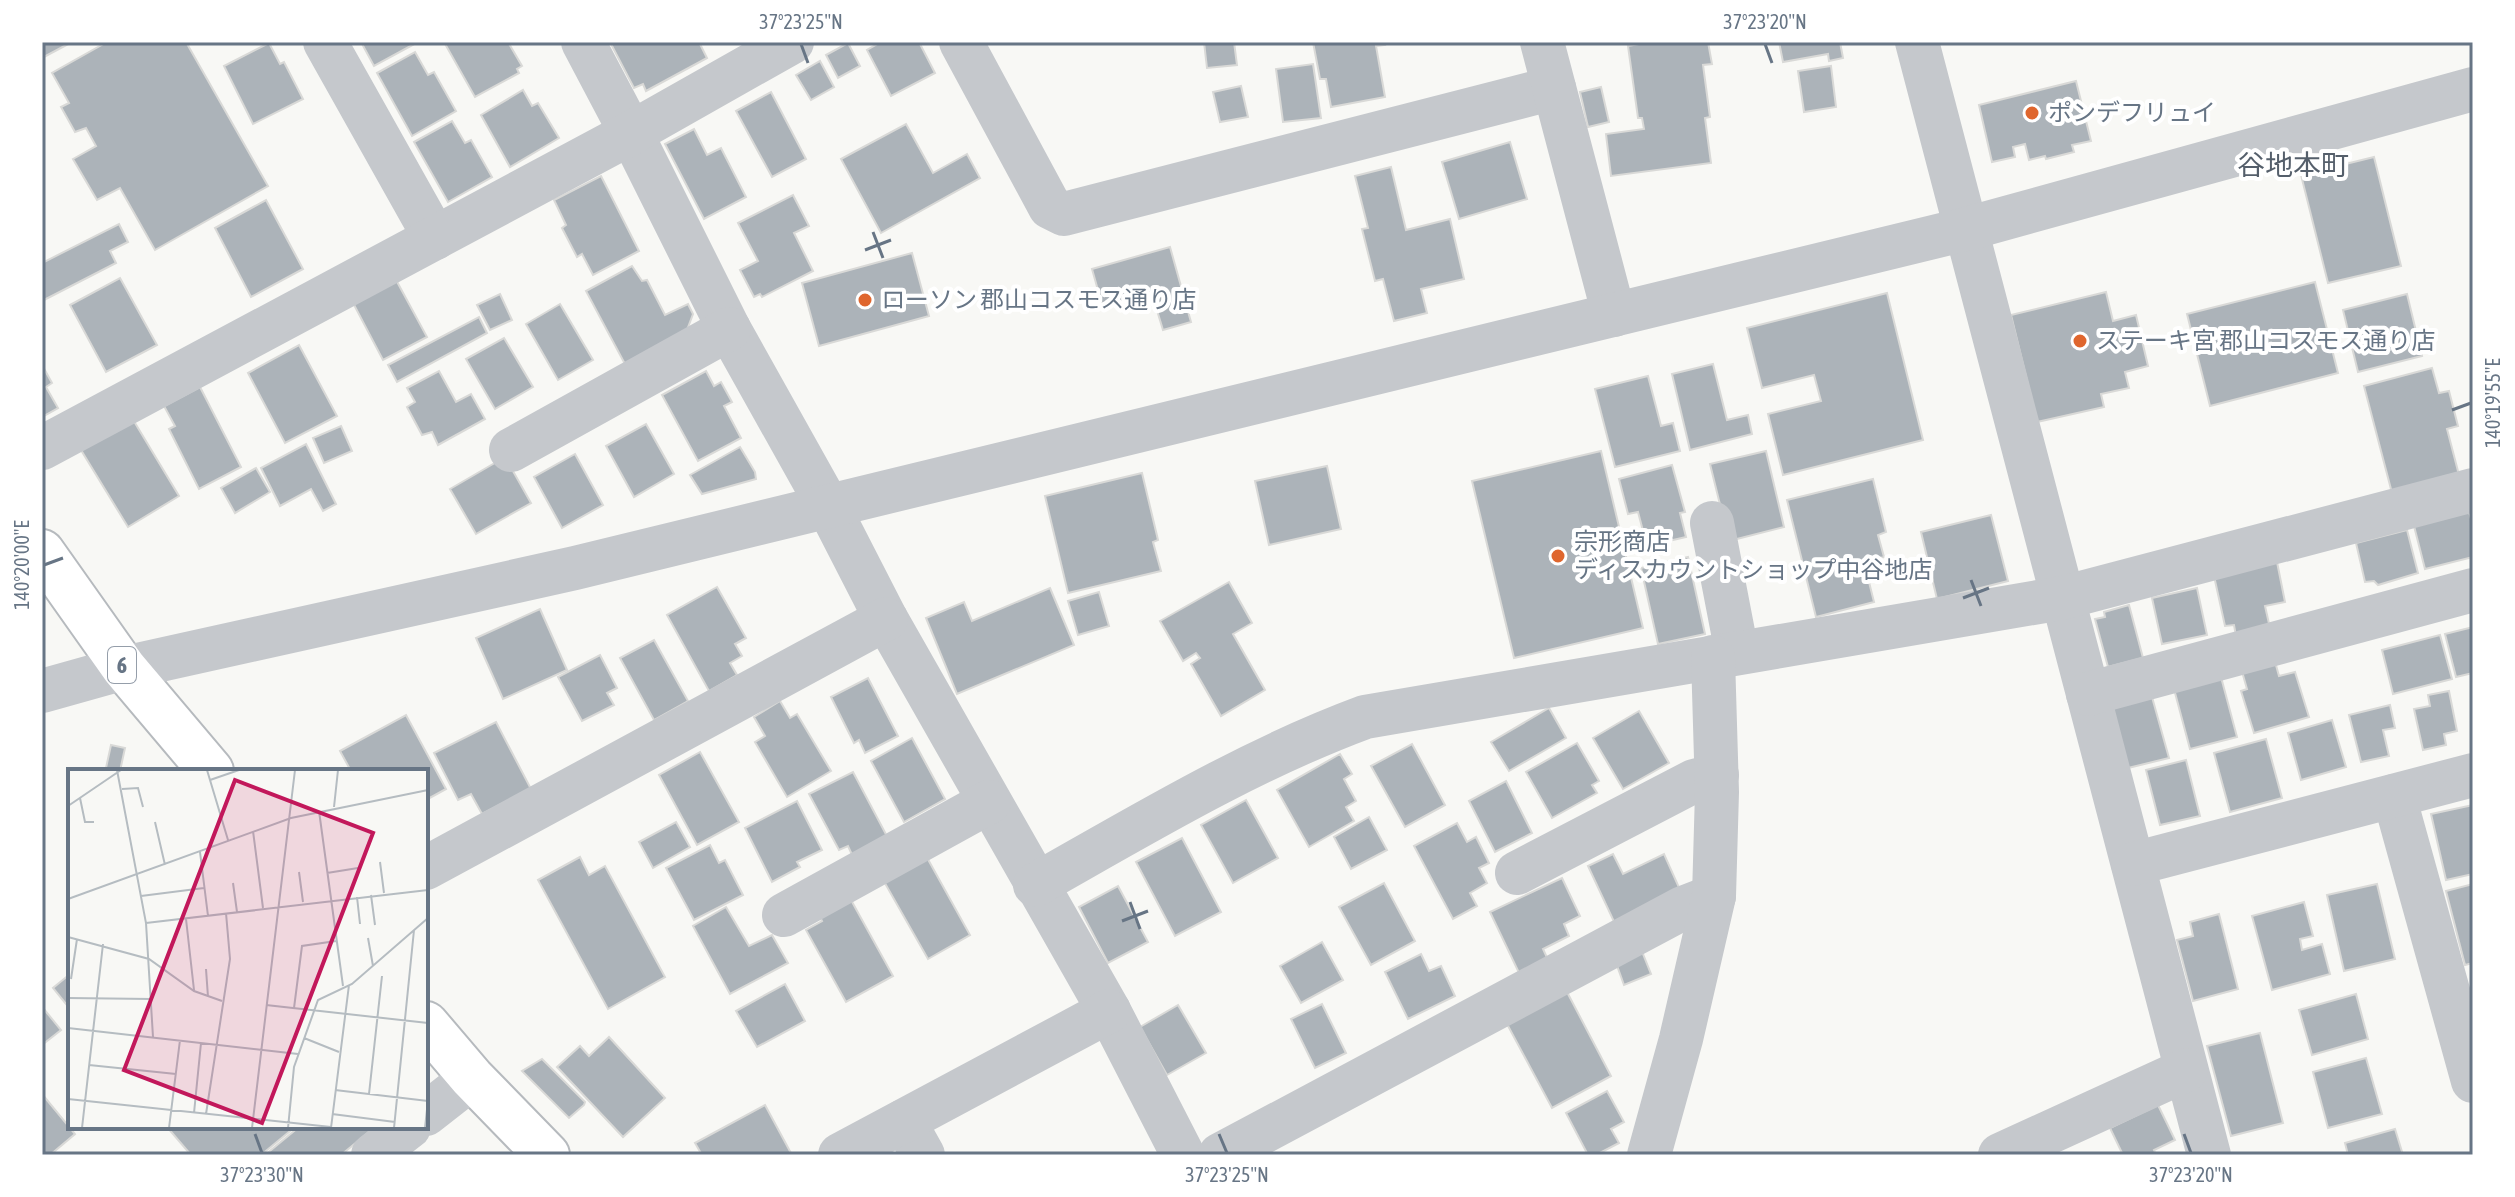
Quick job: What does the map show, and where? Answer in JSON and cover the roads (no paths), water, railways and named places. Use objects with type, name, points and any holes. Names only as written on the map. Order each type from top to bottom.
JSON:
[{"type":"main road","name":"6","points":[[42,552],[124,668],[209,769]]},
{"type":"main road","points":[[428,1026],[472,1078],[547,1155]]},
{"type":"street","points":[[325,42],[435,238]]},
{"type":"street","points":[[583,42],[729,329],[828,506],[886,619],[1109,1011],[1183,1155]]},
{"type":"street","points":[[42,448],[631,133],[792,42]]},
{"type":"street","points":[[961,42],[1050,207],[1064,214],[1554,88]]},
{"type":"street","points":[[1542,42],[1614,315]]},
{"type":"street","points":[[1917,42],[2209,1155]]},
{"type":"street","points":[[42,691],[124,668],[575,568],[1966,229],[2473,89]]},
{"type":"street","points":[[511,450],[729,329]]},
{"type":"street","points":[[1035,885],[1225,778],[1313,736],[1365,717],[2062,598],[2473,490]]},
{"type":"street","points":[[1649,1155],[1681,1039],[1714,896],[1717,775],[1725,655],[1712,523]]},
{"type":"street","points":[[2088,694],[2473,590]]},
{"type":"street","points":[[428,867],[886,619]]},
{"type":"street","points":[[1517,873],[1694,781],[1717,775]]},
{"type":"street","points":[[2133,864],[2473,775]]},
{"type":"street","points":[[2394,796],[2473,1081]]},
{"type":"street","points":[[784,915],[989,802]]},
{"type":"street","points":[[1220,1155],[1683,908],[1714,896]]},
{"type":"street","points":[[840,1155],[914,1138],[1109,1011]]},
{"type":"street","points":[[2000,1155],[2186,1070]]},
{"type":"street","points":[[428,1112],[472,1078]]},
{"type":"street","points":[[373,1155],[406,1129]]},
{"type":"place","name":"ポンデフリュイ","points":[[2032,113]]},
{"type":"place","name":"ローソン 郡山コスモス通り店","points":[[865,300]]},
{"type":"place","name":"ステーキ宮 郡山コスモス通り店","points":[[2080,341]]},
{"type":"place","name":"宗形商店 ディスカウントショップ中谷地店","points":[[1558,556]]},
{"type":"district","name":"谷地本町","points":[[2293,165]]}]
